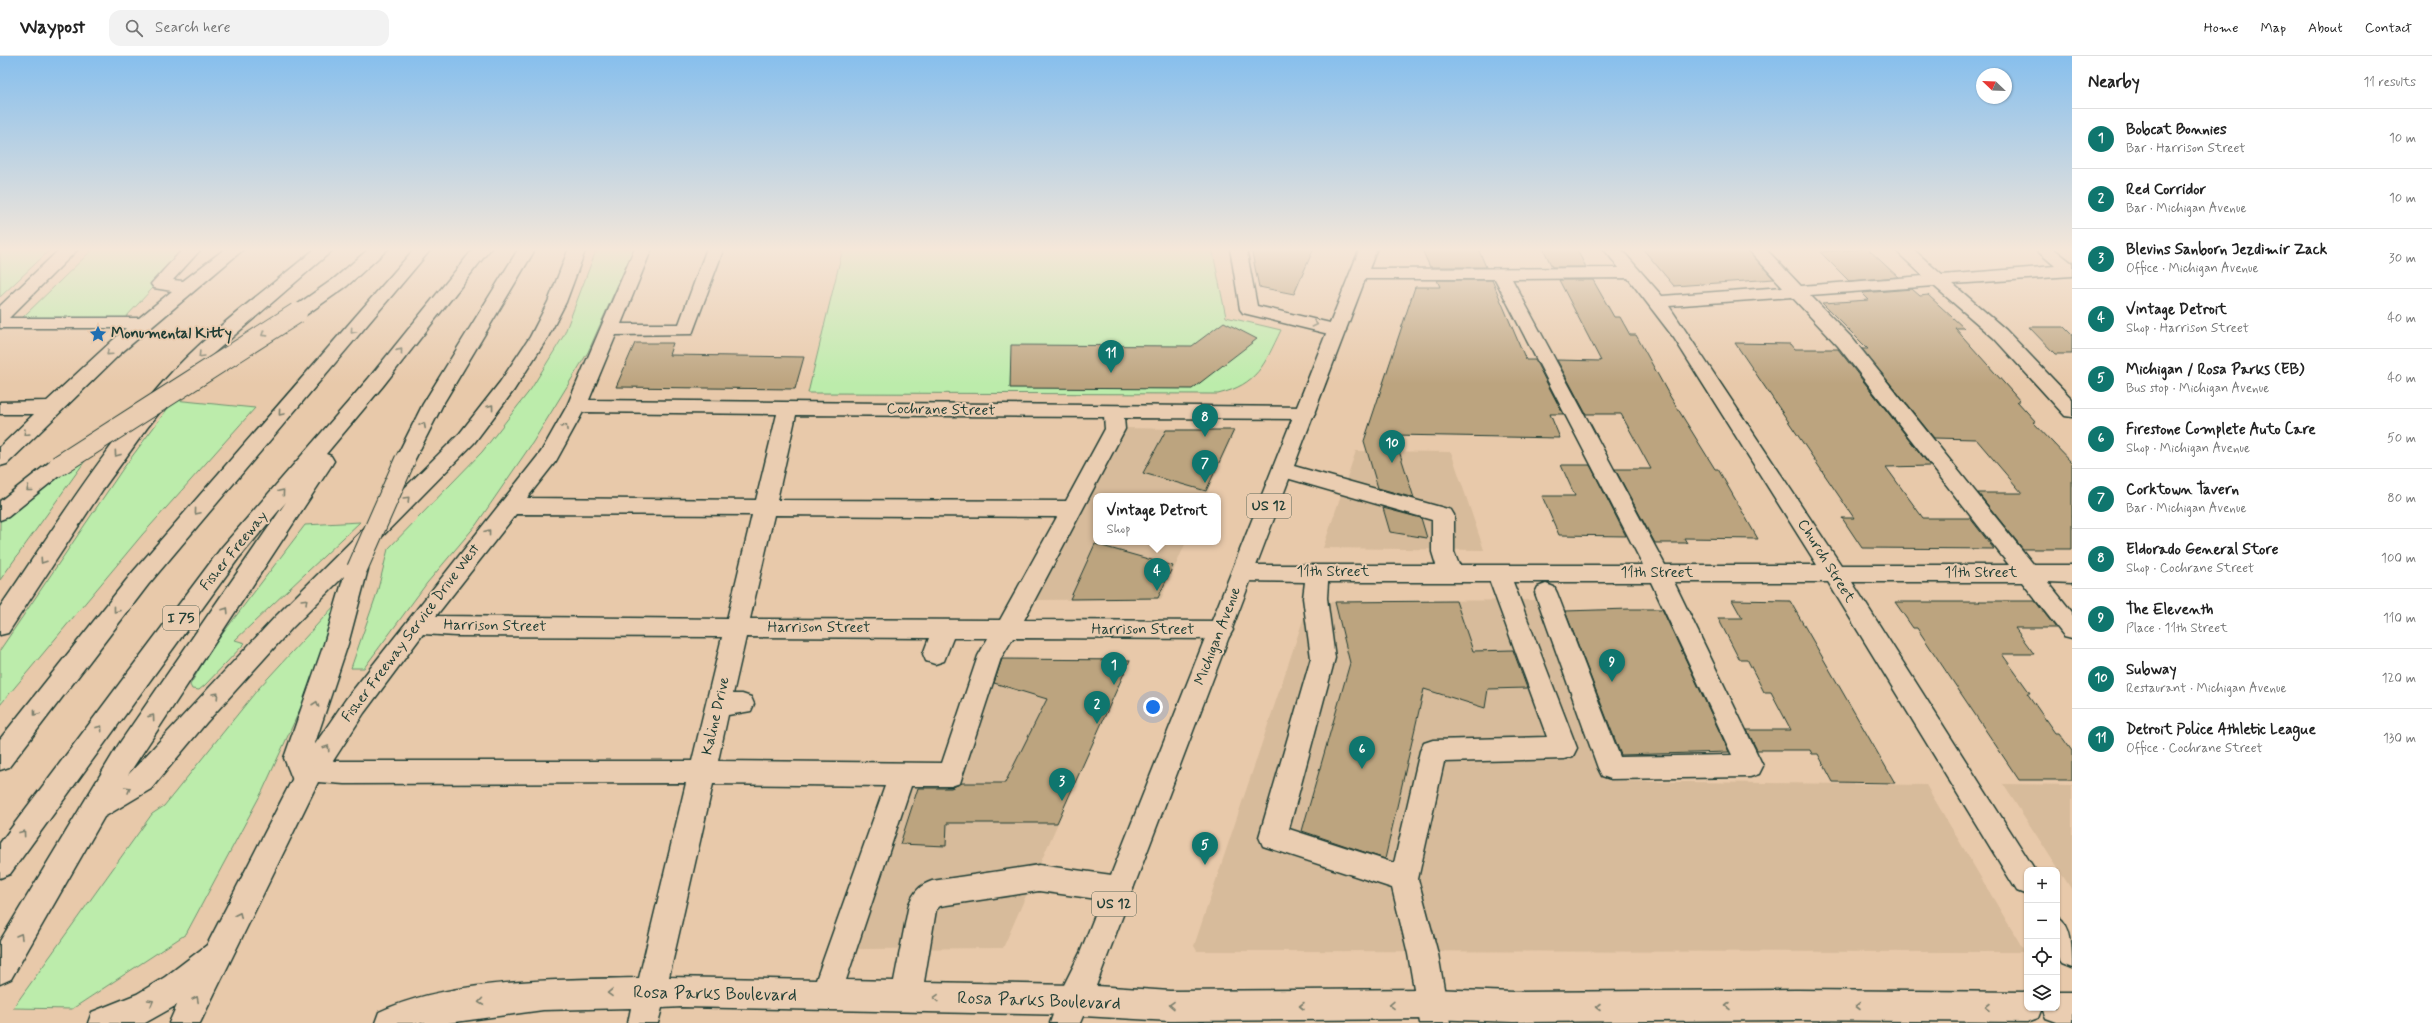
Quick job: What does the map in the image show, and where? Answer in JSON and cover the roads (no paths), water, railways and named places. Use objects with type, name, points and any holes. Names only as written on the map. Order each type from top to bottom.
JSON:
[{"type":"main road","points":[[0,316],[24,293]]},
{"type":"main road","points":[[0,459],[92,367],[142,323],[179,293]]},
{"type":"main road","points":[[0,626],[140,423],[171,386],[207,349],[273,293]]},
{"type":"main road","points":[[0,512],[58,466],[297,313],[325,293]]},
{"type":"main road","points":[[0,759],[140,580],[385,293]]},
{"type":"main road","name":"Fisher Freeway","points":[[0,865],[230,553],[376,382],[447,293]]},
{"type":"main road","points":[[501,293],[433,404],[405,460],[357,569],[336,644],[297,758],[308,775],[344,773],[703,772],[951,775],[990,656],[1115,429],[1113,412]]},
{"type":"main road","points":[[94,809],[142,781],[197,716],[284,622],[467,438],[508,386],[539,337],[561,293]]},
{"type":"main road","name":"Fisher Freeway Service Drive West","points":[[184,1023],[308,775],[355,706],[508,506],[549,456],[577,406],[625,293]]},
{"type":"main road","points":[[610,329],[686,330],[699,293]]},
{"type":"main road","points":[[1246,293],[1249,309],[1337,330]]},
{"type":"main road","name":"Michigan Avenue","points":[[1069,1012],[1093,957],[1351,293]]},
{"type":"main road","points":[[1511,293],[1658,573],[1750,766],[1611,768],[1546,593]]},
{"type":"main road","name":"Church Street","points":[[1650,293],[1682,337],[1834,573],[2024,877]]},
{"type":"main road","points":[[1657,302],[1783,293]]},
{"type":"main road","points":[[1800,293],[1845,342],[2072,629]]},
{"type":"main road","points":[[1953,293],[2000,334],[2072,411]]},
{"type":"main road","points":[[0,323],[142,323]]},
{"type":"main road","points":[[0,969],[128,752],[210,633],[376,382]]},
{"type":"main road","name":"Cochrane Street","points":[[577,406],[788,408],[1055,419],[1113,412],[1305,413]]},
{"type":"main road","points":[[0,408],[52,407]]},
{"type":"main road","name":"Kaline Drive","points":[[643,1023],[703,772],[730,705],[737,628],[788,408]]},
{"type":"main road","points":[[1283,470],[1336,487],[1443,515],[1443,552],[1450,572]]},
{"type":"main road","points":[[508,506],[1072,509]]},
{"type":"main road","points":[[1317,572],[1315,598],[1323,658],[1273,837],[1404,879]]},
{"type":"main road","name":"11th Street","points":[[1243,573],[1450,572],[2072,574]]},
{"type":"main road","points":[[1433,1014],[1423,954],[1404,879],[1433,751],[1564,748],[1498,573]]},
{"type":"main road","name":"Harrison Street","points":[[417,624],[456,627],[1221,630]]},
{"type":"main road","points":[[935,654],[944,629]]},
{"type":"main road","points":[[825,995],[841,954],[902,774]]},
{"type":"main road","points":[[906,997],[923,904],[932,894],[1039,878],[1119,890]]},
{"type":"main road","points":[[2060,935],[2072,954]]},
{"type":"main road","points":[[103,1023],[123,1017],[168,993],[194,974],[222,949]]},
{"type":"main road","name":"Rosa Parks Boulevard","points":[[390,1023],[407,1015],[480,1002],[543,995],[650,993],[906,997],[1069,1012],[1170,1006],[1342,1015],[1433,1014],[1513,1007],[1796,1005],[2024,1007]]},
{"type":"main road","points":[[2060,1007],[2072,1007]]},
{"type":"place","name":"Monumental Kitty","points":[[98,334]]},
{"type":"place","name":"Detroit Police Athletic League","points":[[1111,373]]},
{"type":"place","name":"Eldorado General Store","points":[[1205,437]]},
{"type":"place","name":"Subway","points":[[1392,463]]},
{"type":"place","name":"Corktown Tavern","points":[[1205,483]]},
{"type":"place","name":"Vintage Detroit","points":[[1157,591]]},
{"type":"place","name":"The Eleventh","points":[[1612,682]]},
{"type":"place","name":"Bobcat Bonnies","points":[[1114,685]]},
{"type":"place","name":"Red Corridor","points":[[1097,724]]},
{"type":"place","name":"Firestone Complete Auto Care","points":[[1362,769]]},
{"type":"place","name":"Blevins Sanborn Jezdimir Zack","points":[[1062,801]]},
{"type":"place","name":"Michigan / Rosa Parks (EB)","points":[[1205,865]]}]
